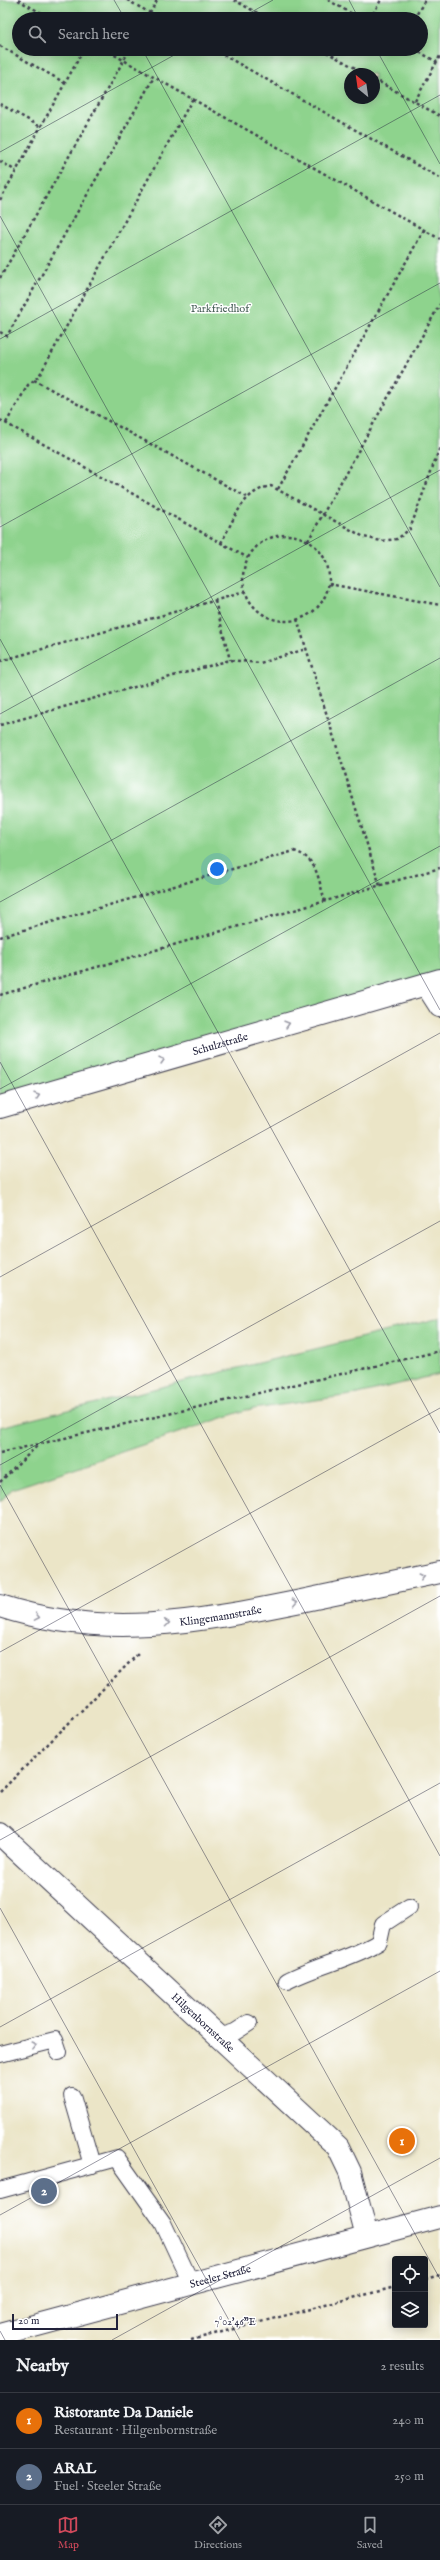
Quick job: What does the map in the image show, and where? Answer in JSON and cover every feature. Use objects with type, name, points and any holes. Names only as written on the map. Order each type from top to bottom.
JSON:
[{"type":"street","points":[[433,982],[440,1006]]},
{"type":"street","name":"Schulzstraße","points":[[0,1107],[433,982]]},
{"type":"street","name":"Klingemannstraße","points":[[0,1606],[28,1615],[93,1625],[141,1626],[223,1617],[440,1572]]},
{"type":"street","name":"Hilgenbornstraße","points":[[0,1834],[338,2147],[350,2172],[367,2236]]},
{"type":"street","name":"Steeler Straße","points":[[0,2335],[440,2217]]},
{"type":"lane","points":[[287,1981],[305,1972],[368,1949],[379,1942],[383,1924],[409,1907]]},
{"type":"lane","points":[[219,2037],[235,2032],[249,2023]]},
{"type":"lane","points":[[0,2054],[55,2040],[58,2052]]},
{"type":"lane","points":[[72,2096],[92,2165]]},
{"type":"lane","points":[[0,2190],[116,2158],[163,2223],[191,2283]]},
{"type":"path","points":[[18,0],[39,12]]},
{"type":"path","points":[[126,0],[148,12]]},
{"type":"path","points":[[151,12],[157,0]]},
{"type":"path","points":[[234,0],[255,12]]},
{"type":"path","points":[[328,0],[349,12]]},
{"type":"path","points":[[374,12],[381,0]]},
{"type":"path","points":[[418,12],[425,0]]},
{"type":"path","points":[[0,46],[12,53]]},
{"type":"path","points":[[18,56],[66,83]]},
{"type":"path","points":[[0,200],[80,56]]},
{"type":"path","points":[[117,56],[440,239]]},
{"type":"path","points":[[0,278],[126,56]]},
{"type":"path","points":[[225,56],[440,178]]},
{"type":"path","points":[[334,56],[355,68]]},
{"type":"path","points":[[426,56],[437,62]]},
{"type":"path","points":[[414,101],[440,56]]},
{"type":"path","points":[[0,332],[7,336],[154,77]]},
{"type":"path","points":[[380,81],[440,116]]},
{"type":"path","points":[[6,424],[28,385],[39,376],[192,98]]},
{"type":"path","points":[[0,104],[41,127]]},
{"type":"path","points":[[0,161],[16,171]]},
{"type":"path","points":[[278,489],[424,230]]},
{"type":"path","points":[[308,541],[440,304]]},
{"type":"path","points":[[34,380],[246,497]]},
{"type":"path","points":[[0,420],[248,558]]},
{"type":"path","points":[[221,543],[246,497],[262,487],[271,486],[364,537],[380,542],[397,539],[410,529],[440,447]]},
{"type":"path","points":[[282,535],[296,536],[308,541],[325,559],[329,584],[318,606],[309,614],[297,619],[272,618],[260,612],[251,604],[245,592],[243,575],[248,558],[256,546],[268,538],[282,535]]},
{"type":"path","points":[[329,584],[440,605]]},
{"type":"path","points":[[0,661],[245,592]]},
{"type":"path","points":[[215,601],[230,660]]},
{"type":"path","points":[[297,619],[380,886]]},
{"type":"path","points":[[0,725],[230,660],[260,663],[306,650]]},
{"type":"path","points":[[0,937],[294,851],[305,855],[313,862],[325,901]]},
{"type":"path","points":[[0,995],[440,868]]},
{"type":"path","points":[[0,1454],[440,1351]]},
{"type":"path","points":[[0,1482],[39,1444]]},
{"type":"path","points":[[0,1792],[169,1623]]},
{"type":"path","points":[[428,2278],[440,2275]]},
{"type":"path","points":[[191,2340],[392,2288]]},
{"type":"green space","name":"Parkfriedhof","points":[[0,0],[440,0],[440,979],[0,1104]]},
{"type":"green space","points":[[440,1318],[440,1374],[358,1394],[246,1410],[12,1489],[0,1502],[0,1427]]},
{"type":"place","name":"Ristorante Da Daniele","points":[[402,2141]]},
{"type":"place","name":"ARAL","points":[[44,2191]]}]
